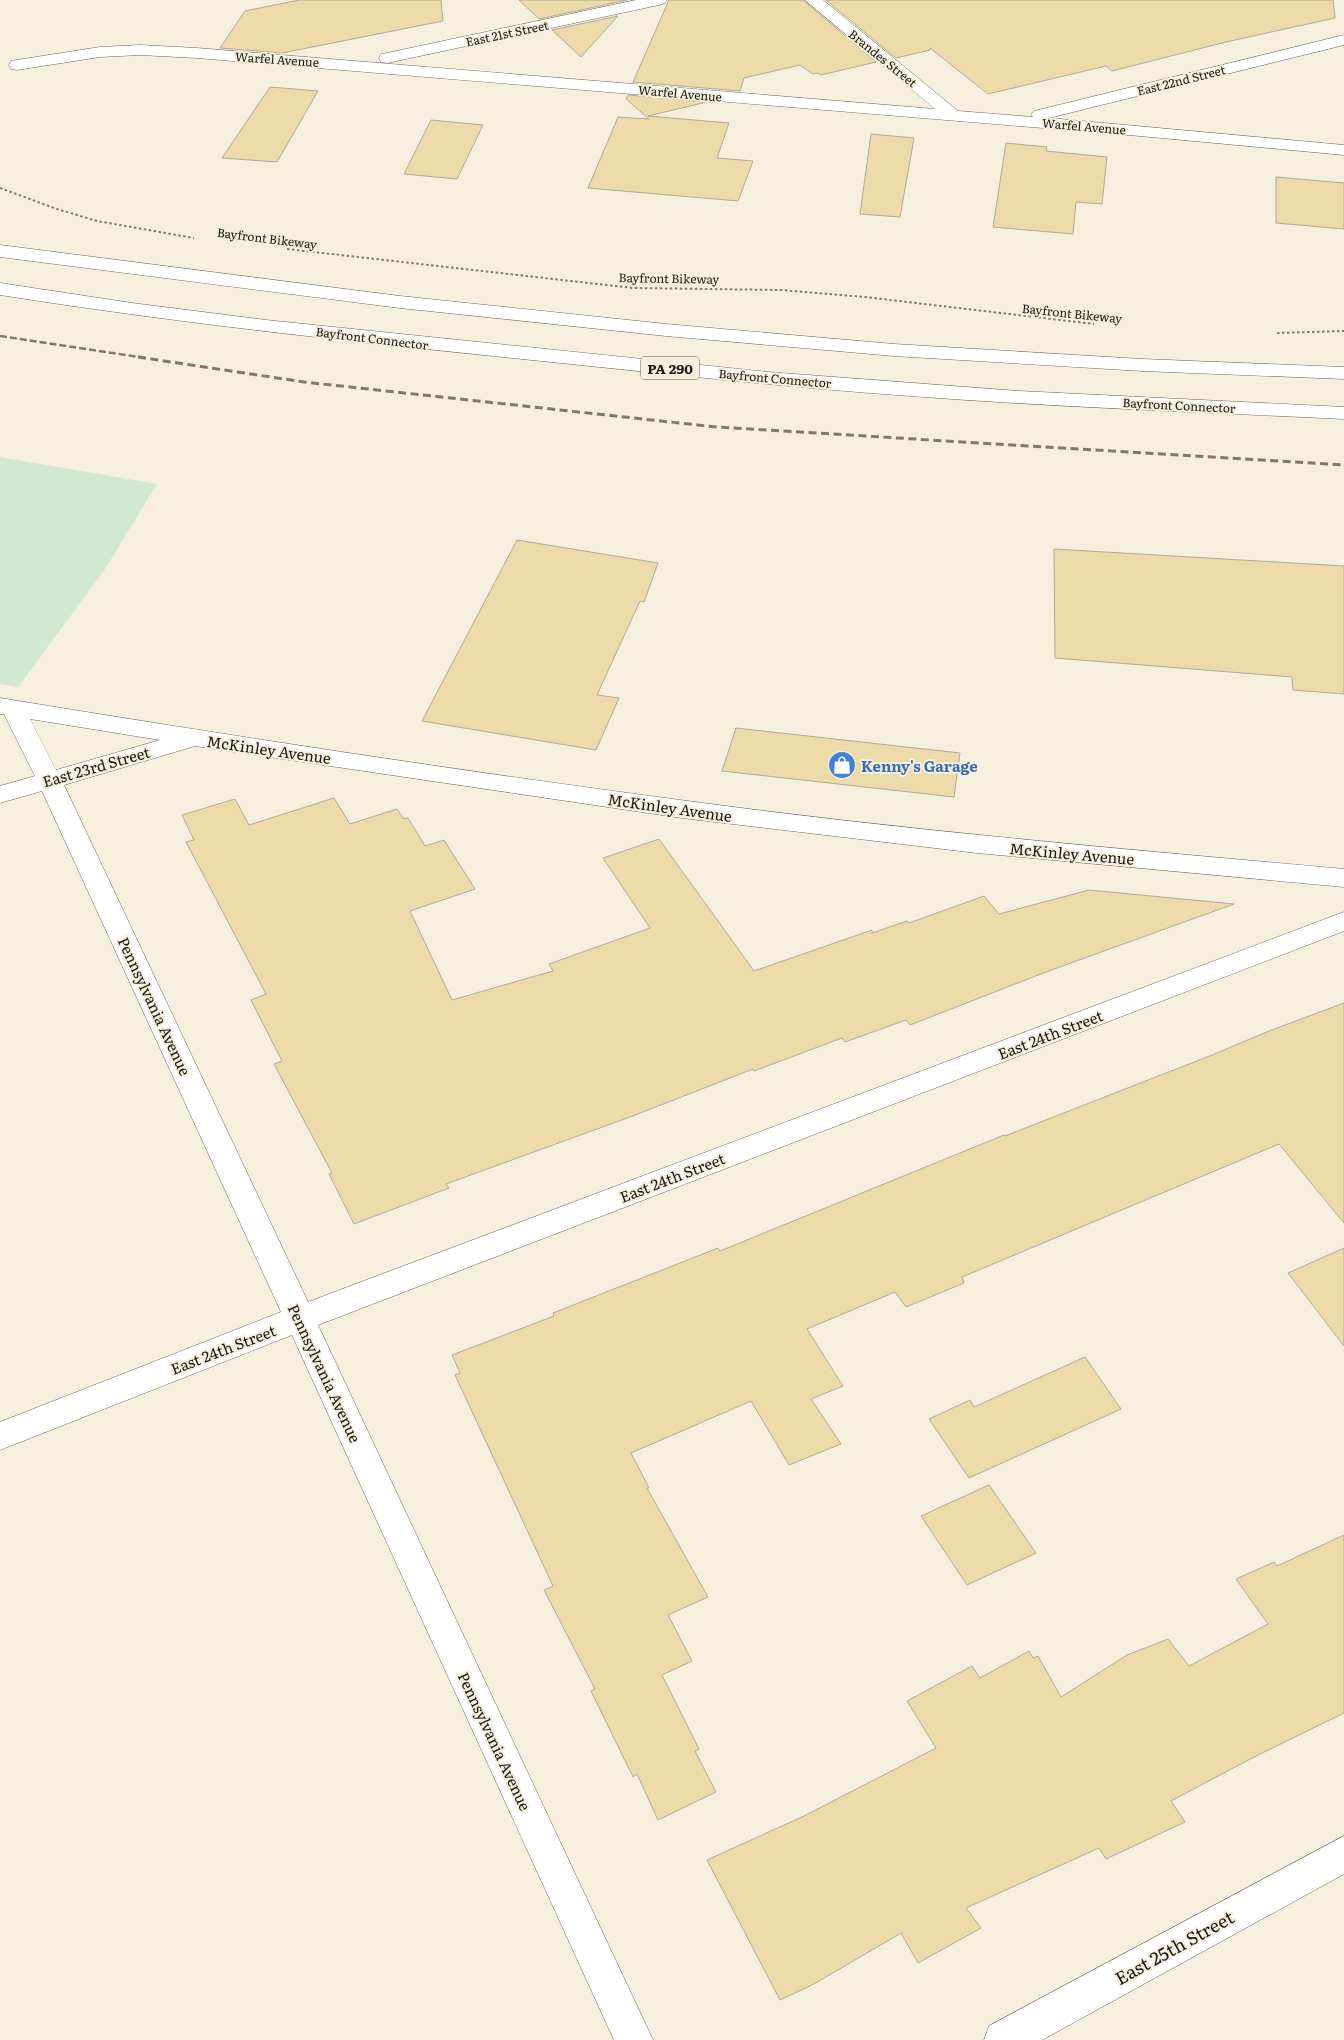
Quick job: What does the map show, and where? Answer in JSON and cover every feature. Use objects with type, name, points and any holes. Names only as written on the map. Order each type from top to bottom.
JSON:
[{"type":"main road","name":"East 21st Street","points":[[354,65],[659,0]]},
{"type":"main road","name":"Brandes Street","points":[[813,0],[954,116]]},
{"type":"main road","name":"East 22nd Street","points":[[1017,120],[1344,40]]},
{"type":"main road","name":"Warfel Avenue","points":[[17,65],[100,52],[140,50],[197,53],[1017,120],[1344,150]]},
{"type":"main road","points":[[0,251],[400,302],[666,330],[904,351],[1142,365],[1344,373]]},
{"type":"main road","name":"Bayfront Connector","points":[[0,290],[196,317],[392,340],[712,372],[920,390],[1344,413]]},
{"type":"main road","name":"McKinley Avenue","points":[[6,708],[193,738],[702,812],[977,844],[1344,878]]},
{"type":"main road","name":"Pennsylvania Avenue","points":[[6,708],[50,780],[634,2040]]},
{"type":"main road","name":"East 23rd Street","points":[[0,795],[193,738]]},
{"type":"main road","name":"East 24th Street","points":[[0,1436],[300,1319],[1344,921]]},
{"type":"main road","name":"East 25th Street","points":[[1003,2040],[1344,1854]]},
{"type":"path","name":"Bayfront Bikeway","points":[[0,188],[66,212],[100,221],[128,228],[202,239]]},
{"type":"path","name":"Bayfront Bikeway","points":[[286,249],[633,288],[781,290],[1098,325]]},
{"type":"path","points":[[1272,333],[1344,331]]},
{"type":"green space","points":[[0,457],[157,484],[105,569],[18,687],[0,684]]},
{"type":"building","points":[[299,0],[441,0],[443,21],[282,53],[220,48],[245,11]]},
{"type":"building","points":[[519,0],[627,0],[539,19]]},
{"type":"building","points":[[669,0],[803,0],[876,62],[821,75],[818,73],[813,74],[800,65],[744,78],[740,91],[633,82]]},
{"type":"building","points":[[826,0],[1333,0],[1335,18],[1226,42],[1112,71],[1106,66],[988,94],[930,48],[930,50],[896,58]]},
{"type":"building","points":[[618,16],[581,57],[552,30]]},
{"type":"building","points":[[270,87],[318,91],[277,162],[222,158]]},
{"type":"building","points":[[628,95],[707,102],[648,116],[729,123],[717,158],[753,161],[738,201],[588,188],[618,117],[649,119],[626,99]]},
{"type":"building","points":[[431,120],[483,125],[457,179],[404,174]]},
{"type":"building","points":[[871,134],[914,138],[900,217],[860,214]]},
{"type":"building","points":[[1006,143],[1047,147],[1046,151],[1107,157],[1102,204],[1076,202],[1073,234],[993,227]]},
{"type":"building","points":[[1276,177],[1344,183],[1344,229],[1276,223]]},
{"type":"building","points":[[517,540],[658,563],[644,602],[640,601],[597,695],[619,698],[596,750],[422,721]]},
{"type":"building","points":[[1054,549],[1344,566],[1344,694],[1293,690],[1292,677],[1055,658]]},
{"type":"building","points":[[736,728],[960,753],[954,797],[722,771]]},
{"type":"building","points":[[334,798],[350,824],[397,809],[404,819],[408,818],[425,846],[444,840],[475,889],[410,911],[452,1000],[553,971],[549,964],[650,928],[603,858],[659,839],[754,971],[872,930],[872,933],[907,921],[909,923],[984,896],[999,914],[1089,890],[1234,904],[1046,972],[910,1025],[906,1020],[845,1042],[842,1038],[754,1071],[753,1069],[630,1117],[446,1184],[449,1188],[354,1224],[329,1174],[332,1173],[274,1064],[282,1061],[251,1000],[266,994],[186,842],[194,840],[182,815],[235,799],[249,825]]},
{"type":"building","points":[[1344,1003],[1344,1223],[1279,1144],[962,1277],[964,1283],[906,1307],[895,1292],[807,1329],[843,1386],[811,1399],[841,1444],[789,1465],[751,1401],[631,1453],[649,1488],[647,1488],[708,1597],[668,1615],[692,1661],[662,1675],[699,1749],[695,1751],[716,1792],[658,1820],[637,1774],[633,1777],[591,1691],[595,1689],[544,1590],[553,1586],[455,1375],[460,1373],[452,1355],[554,1316],[553,1313],[718,1248],[720,1251],[1004,1135]]},
{"type":"building","points":[[1344,1248],[1344,1346],[1288,1273]]},
{"type":"building","points":[[1085,1357],[1121,1409],[969,1478],[929,1419],[970,1400],[974,1407]]},
{"type":"building","points":[[989,1485],[1036,1553],[967,1585],[921,1516]]},
{"type":"building","points":[[1344,1535],[1344,1713],[1254,1757],[1171,1801],[1185,1822],[1106,1859],[1099,1848],[966,1908],[981,1928],[918,1963],[901,1933],[814,1984],[780,2000],[707,1860],[804,1816],[936,1748],[907,1701],[972,1666],[980,1678],[1029,1651],[1033,1658],[1038,1656],[1061,1697],[1127,1655],[1168,1639],[1189,1666],[1268,1624],[1236,1579],[1274,1562],[1277,1566]]},
{"type":"railway","points":[[0,336],[146,358]]},
{"type":"railway","points":[[138,357],[304,382],[716,427],[1344,465]]},
{"type":"place","name":"Kenny's Garage","points":[[842,765]]}]
